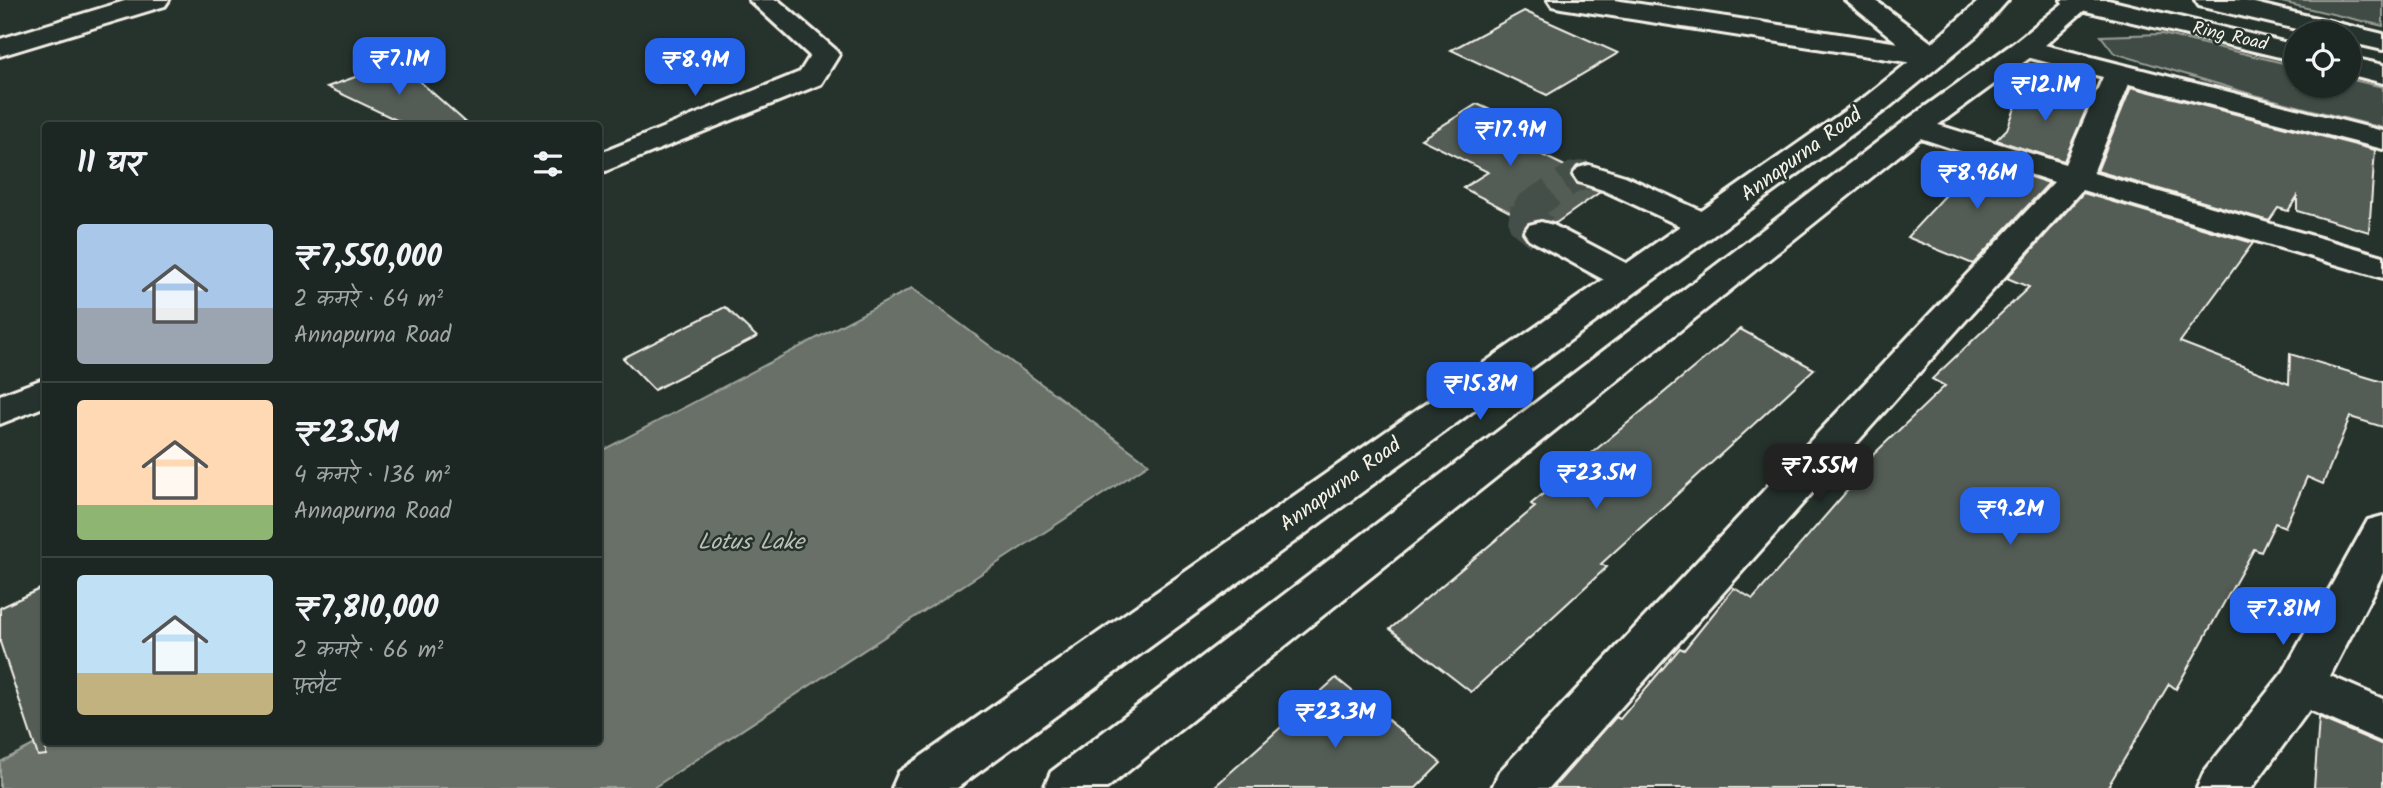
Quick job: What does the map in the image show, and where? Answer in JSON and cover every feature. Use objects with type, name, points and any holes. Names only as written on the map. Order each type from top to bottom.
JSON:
[{"type":"main road","points":[[0,48],[156,0]]},
{"type":"main road","points":[[602,163],[811,78],[825,55],[762,0]]},
{"type":"main road","points":[[1561,0],[1933,57]]},
{"type":"main road","points":[[1858,0],[1933,57]]},
{"type":"main road","name":"Annapurna Road","points":[[917,788],[1877,102],[1967,29],[1995,0]]},
{"type":"main road","name":"Ring Road","points":[[2207,0],[2293,21]]},
{"type":"main road","points":[[1069,788],[1916,127],[2025,48],[2080,1]]},
{"type":"main road","name":"Ring Road","points":[[2080,1],[2284,50]]},
{"type":"main road","name":"Ring Road","points":[[2361,37],[2383,42]]},
{"type":"main road","points":[[2025,48],[2383,140]]},
{"type":"main road","points":[[2361,68],[2383,74]]},
{"type":"main road","points":[[1517,788],[2075,178],[2119,73]]},
{"type":"main road","points":[[1916,127],[2075,178],[2383,267]]},
{"type":"main road","points":[[1589,175],[1705,225]]},
{"type":"main road","points":[[1541,232],[1629,279]]},
{"type":"main road","points":[[0,410],[42,393]]},
{"type":"main road","points":[[2222,788],[2301,685],[2383,532]]},
{"type":"main road","points":[[2301,685],[2383,721]]},
{"type":"shaded area","points":[[2273,0],[2383,0],[2383,26]]},
{"type":"shaded area","points":[[2162,34],[2284,63],[2284,98],[2361,98],[2361,82],[2383,87],[2383,128],[2251,94],[2114,53],[2101,36]]},
{"type":"water","name":"Lotus Lake","points":[[912,288],[1149,464],[653,788],[0,788],[0,762],[42,741],[42,745],[602,745],[602,450]]},
{"type":"building","points":[[1524,11],[1618,53],[1547,95],[1451,50]]},
{"type":"building","points":[[398,62],[466,122],[401,122],[327,87]]},
{"type":"building","points":[[2024,85],[2089,103],[2064,161],[1996,140],[2007,129]]},
{"type":"building","points":[[2131,87],[2375,150],[2369,232],[2297,211],[2297,197],[2288,211],[2278,208],[2269,221],[2097,171]]},
{"type":"building","points":[[1477,104],[1517,122],[1499,134],[1573,170],[1570,175],[1576,184],[1600,192],[1556,223],[1542,219],[1529,222],[1463,188],[1488,172],[1421,139]]},
{"type":"building","points":[[1978,160],[2049,183],[1973,264],[1907,237]]},
{"type":"building","points":[[2083,193],[2253,243],[2180,342],[2289,384],[2290,354],[2383,382],[2383,427],[2350,417],[2323,484],[2307,477],[2285,527],[2275,523],[2261,552],[2254,549],[2176,689],[2169,684],[2107,788],[1553,788],[1616,717],[1620,719],[1680,648],[1684,650],[1734,588],[1753,599],[1860,476],[1854,473],[1945,386],[1932,379],[2029,287],[2007,278]]},
{"type":"building","points":[[725,307],[757,337],[654,390],[623,358]]},
{"type":"building","points":[[1740,329],[1814,369],[1601,564],[1607,567],[1471,692],[1390,629],[1535,507],[1531,504]]},
{"type":"building","points":[[42,588],[42,745],[46,745],[46,755],[38,756],[0,642],[0,608]]},
{"type":"building","points":[[1336,678],[1441,763],[1416,788],[1213,788]]},
{"type":"building","points":[[2319,718],[2383,745],[2383,788],[2314,788]]},
{"type":"tunnel","points":[[1529,208],[1574,177],[1589,175]]},
{"type":"tunnel","points":[[1529,208],[1527,221],[1541,232]]}]
